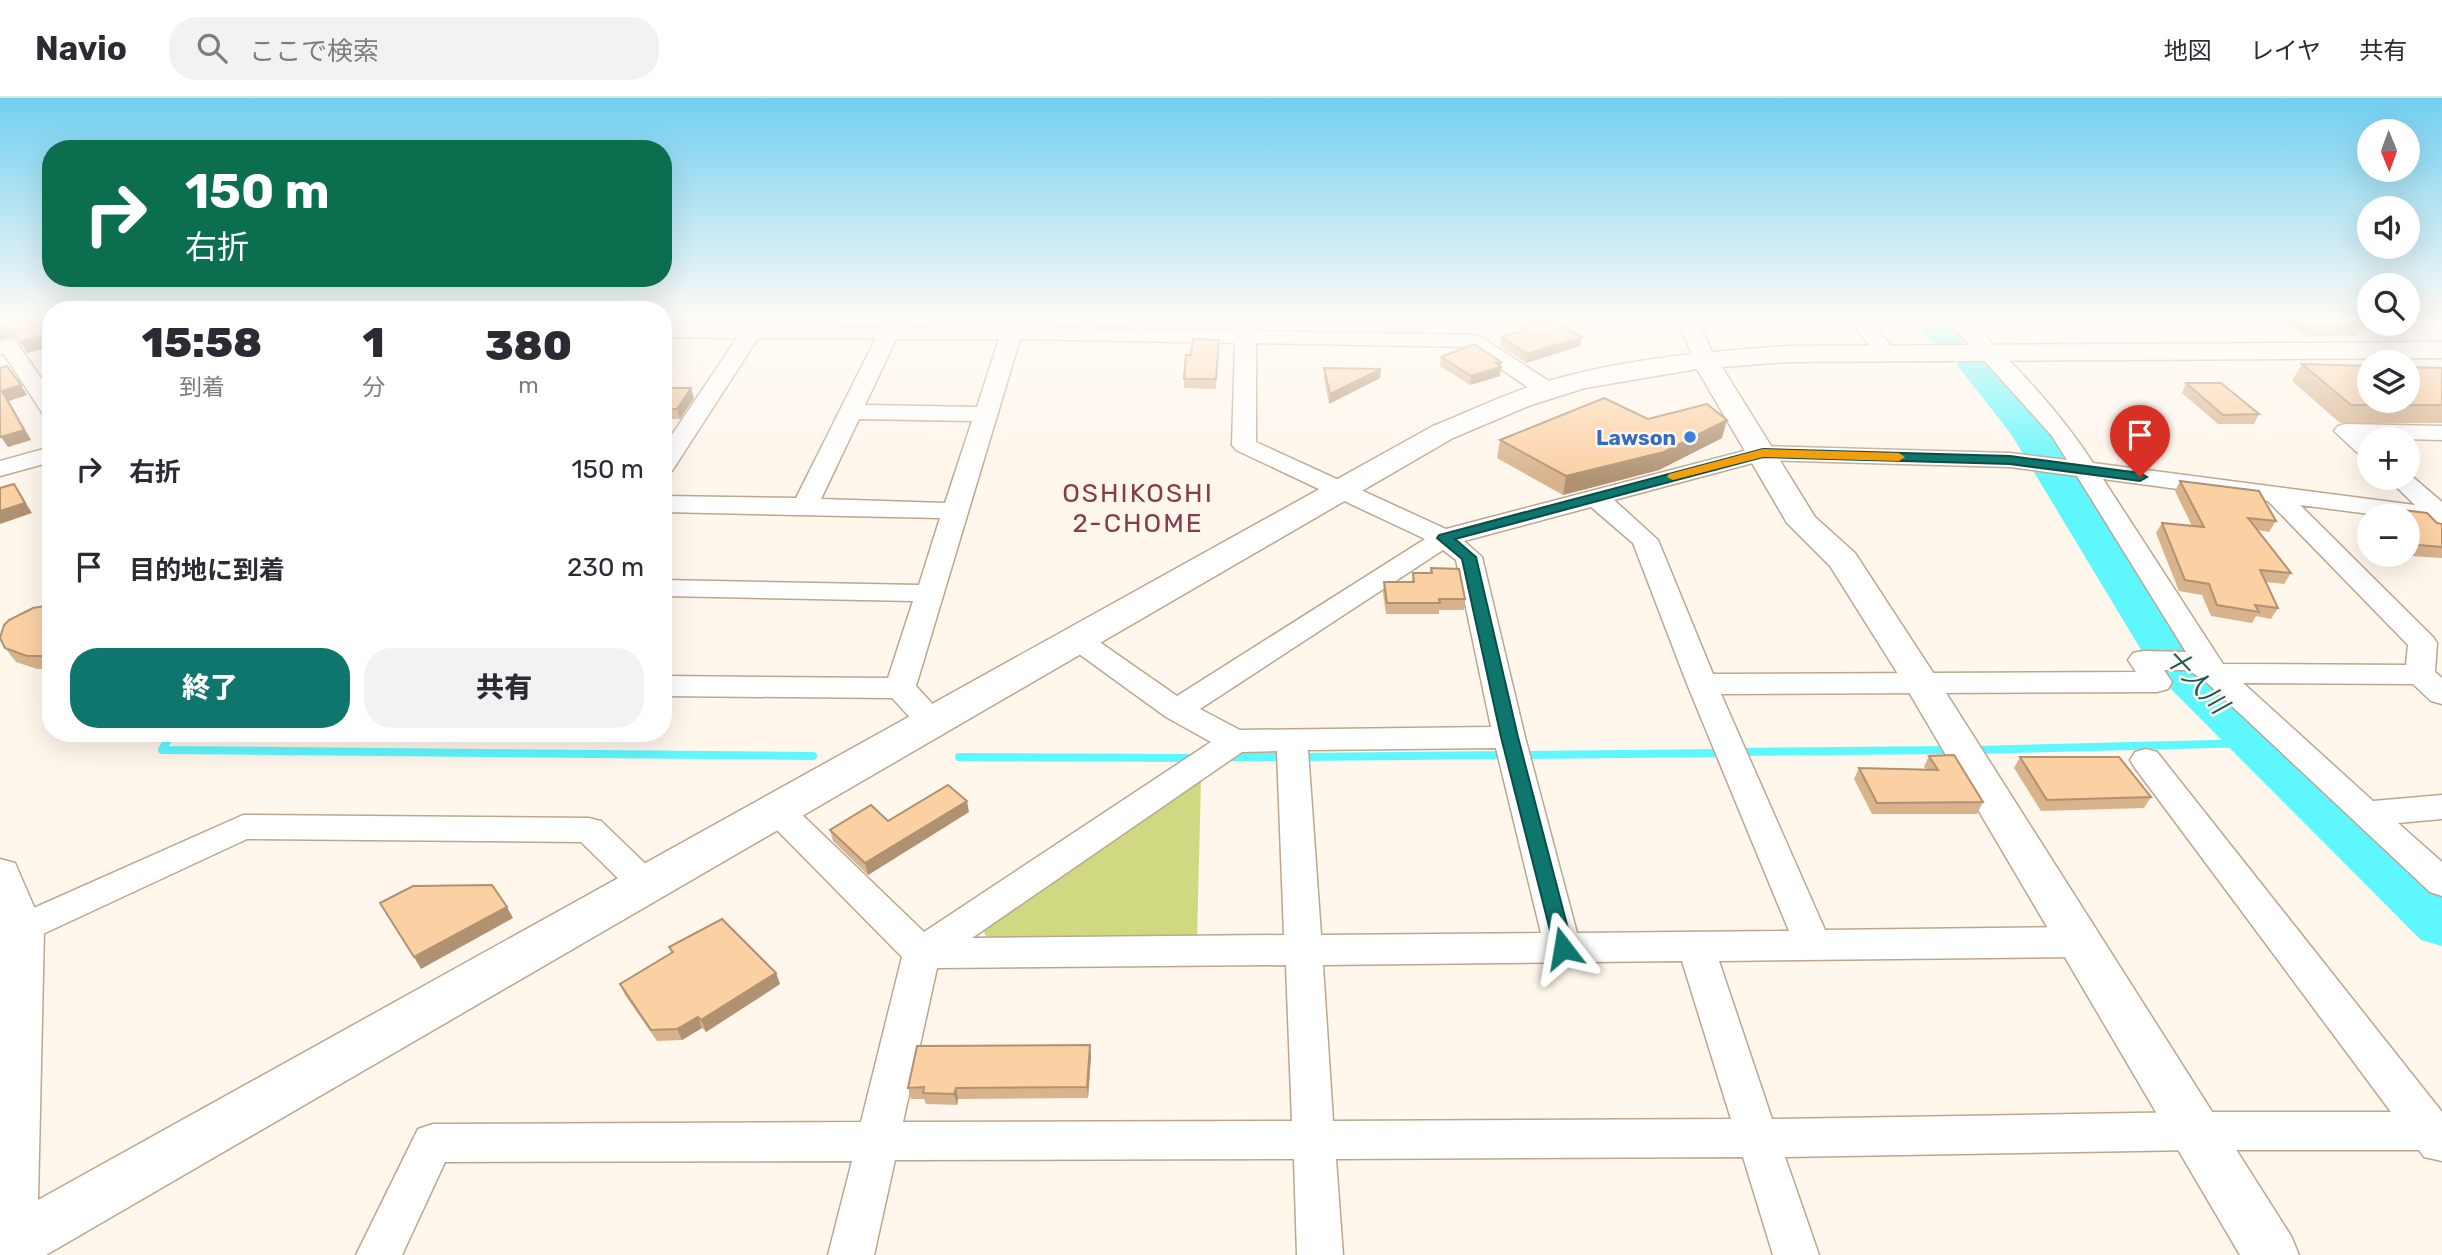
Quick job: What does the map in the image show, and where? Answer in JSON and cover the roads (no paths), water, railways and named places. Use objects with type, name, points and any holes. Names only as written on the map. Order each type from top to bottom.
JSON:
[{"type":"street","points":[[26,372],[42,396]]},
{"type":"street","points":[[672,452],[725,372]]},
{"type":"street","points":[[805,506],[869,372]]},
{"type":"street","points":[[900,688],[927,593],[1000,372]]},
{"type":"street","points":[[1245,372],[1244,445],[1444,538],[1469,557],[1512,749],[1563,948]]},
{"type":"street","points":[[1520,372],[1547,390]]},
{"type":"street","points":[[6,1251],[645,884],[1443,432],[1547,390],[1619,372]]},
{"type":"street","points":[[1712,372],[1803,523],[1843,560],[1921,682],[2271,1255]]},
{"type":"street","points":[[2008,372],[2061,432],[2078,468],[2204,667],[2368,813],[2442,883]]},
{"type":"street","points":[[850,412],[987,414]]},
{"type":"street","points":[[2357,431],[2346,431],[2357,441]]},
{"type":"street","points":[[2420,433],[2442,433]]},
{"type":"street","points":[[1177,710],[1444,538],[1763,453],[2010,460],[2442,516]]},
{"type":"street","points":[[0,469],[42,457]]},
{"type":"street","points":[[2413,490],[2442,516]]},
{"type":"street","points":[[1702,684],[2157,682],[2143,660],[2158,660],[2204,667],[2431,685],[2423,643],[2278,496]]},
{"type":"street","points":[[1595,497],[1644,540],[1814,947]]},
{"type":"street","points":[[672,504],[956,511]]},
{"type":"street","points":[[672,588],[927,593]]},
{"type":"street","points":[[1078,640],[1177,710],[1221,751]]},
{"type":"street","points":[[672,686],[900,688],[933,722]]},
{"type":"street","points":[[851,1255],[922,953],[1221,751],[1512,749]]},
{"type":"street","points":[[1293,751],[1320,1255]]},
{"type":"street","points":[[2146,760],[2438,1136]]},
{"type":"street","points":[[2368,813],[2442,807]]},
{"type":"street","points":[[778,811],[922,953],[1814,947],[2078,942]]},
{"type":"street","points":[[11,934],[243,827],[589,830],[645,884]]},
{"type":"street","points":[[0,875],[11,934],[6,1251]]},
{"type":"street","points":[[1696,948],[1796,1255]]},
{"type":"street","points":[[379,1255],[433,1143],[1759,1138],[2194,1132],[2438,1136]]},
{"type":"waterway","name":"十人川","points":[[1981,372],[2028,430],[2172,662],[2442,923]]},
{"type":"waterway","points":[[167,742],[162,750],[813,756]]},
{"type":"waterway","points":[[1974,750],[2254,743]]},
{"type":"waterway","points":[[1736,752],[1954,750]]},
{"type":"waterway","points":[[1519,755],[1723,753]]},
{"type":"waterway","points":[[1298,757],[1506,755]]},
{"type":"waterway","points":[[959,757],[1198,758]]},
{"type":"waterway","points":[[1225,757],[1285,757]]},
{"type":"place","name":"Lawson","points":[[1690,437]]},
{"type":"district","name":"OSHIKOSHI 2-CHOME","points":[[1138,508]]}]
